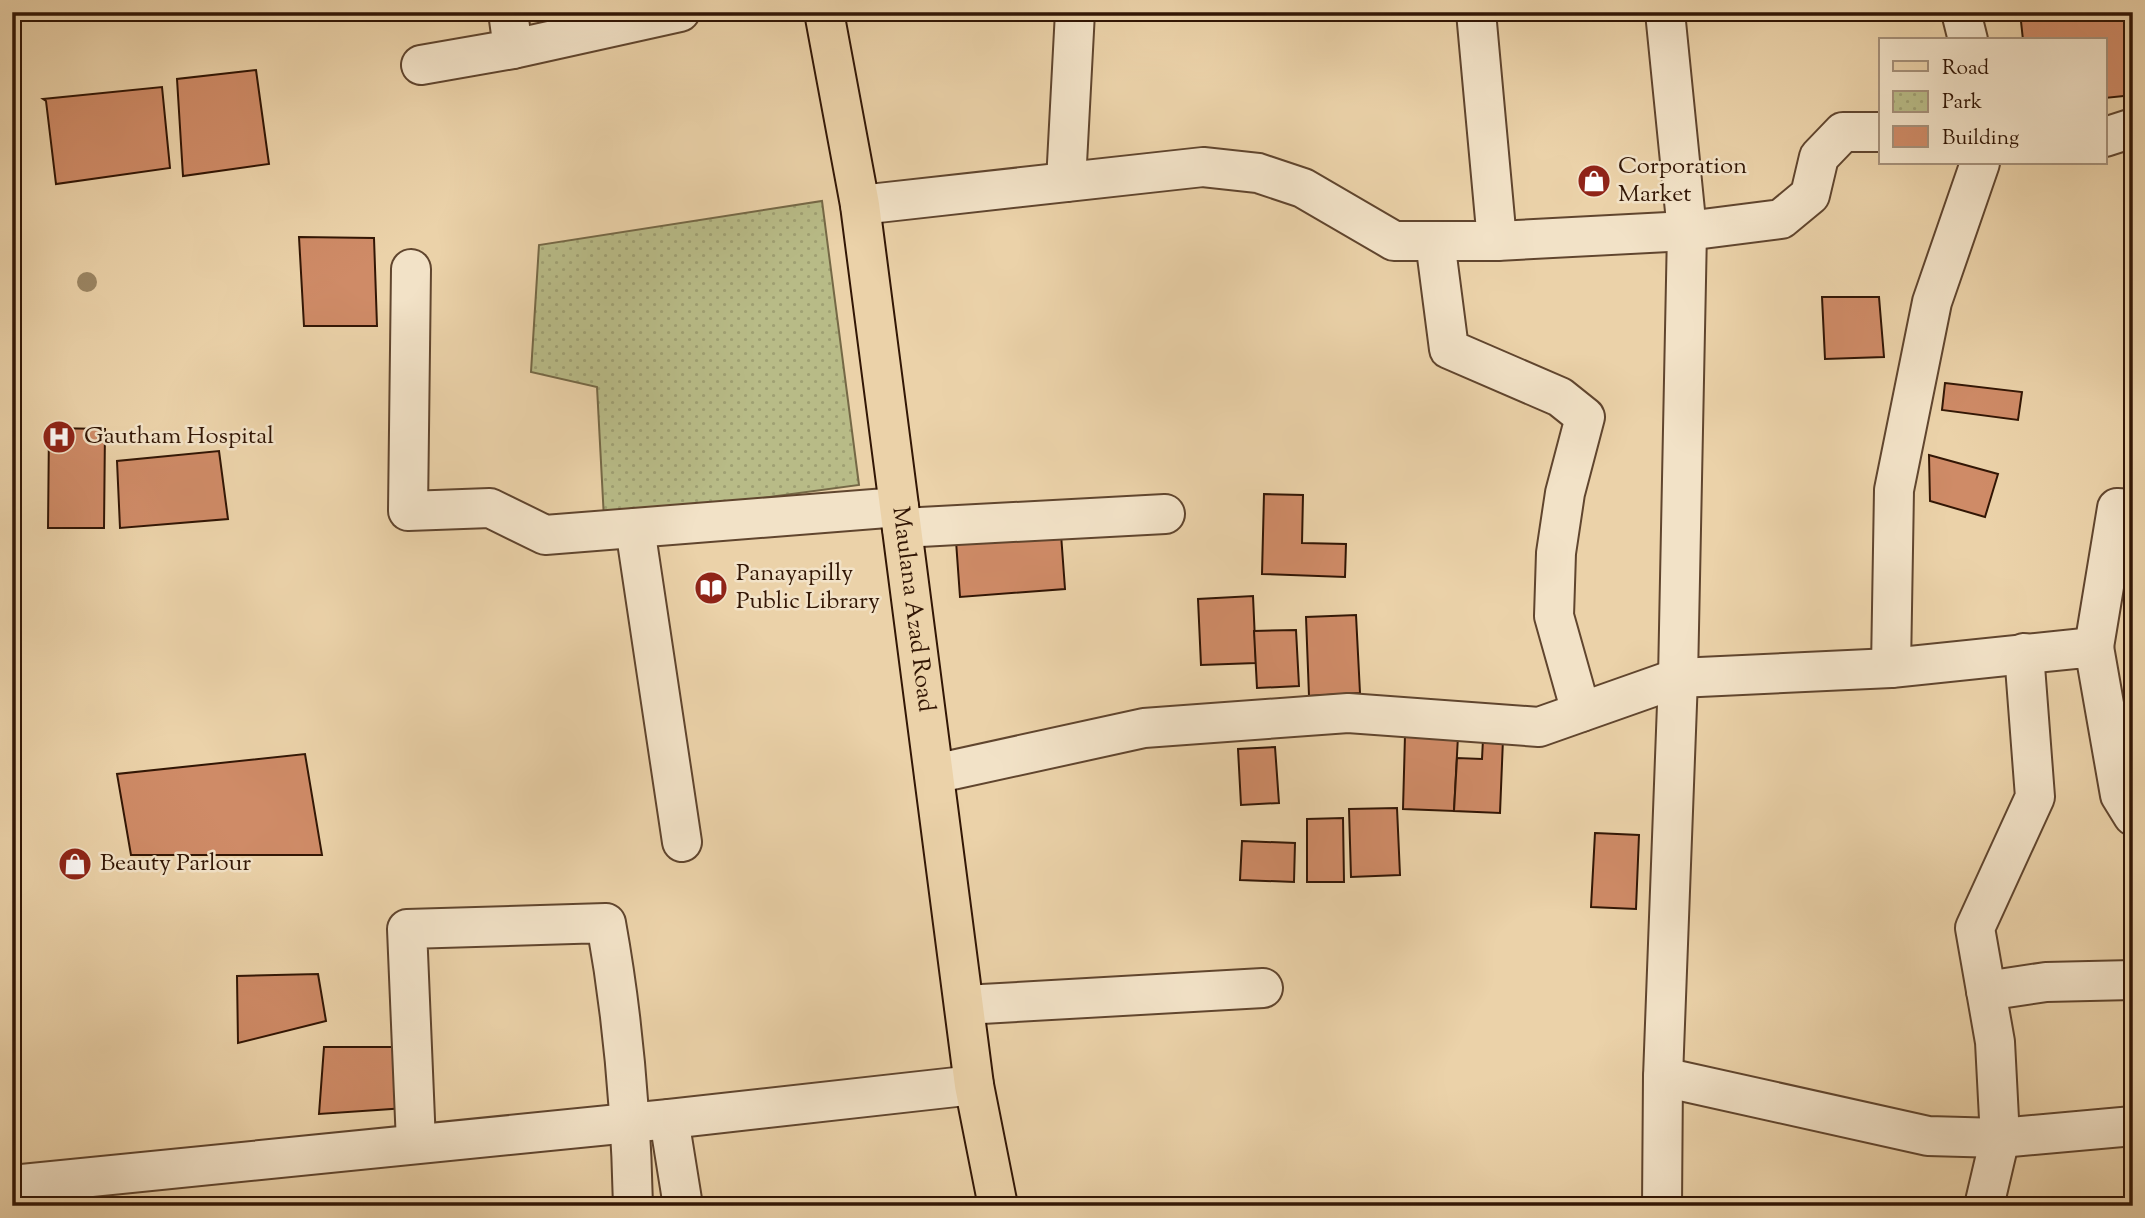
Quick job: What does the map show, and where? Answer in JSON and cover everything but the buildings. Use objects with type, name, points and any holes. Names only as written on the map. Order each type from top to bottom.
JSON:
[{"type":"main road","name":"Maulana Azad Road","points":[[824,12],[860,205],[974,1085],[998,1206]]},
{"type":"street","points":[[421,65],[510,30],[680,12]]},
{"type":"street","points":[[1066,182],[1075,12]]},
{"type":"street","points":[[1476,12],[1497,241]]},
{"type":"street","points":[[1662,1206],[1663,1077],[1678,678],[1687,231],[1665,12]]},
{"type":"street","points":[[1962,12],[1968,38]]},
{"type":"street","points":[[2106,137],[2133,128]]},
{"type":"street","points":[[860,205],[1203,167],[1258,173],[1303,188],[1394,241],[1497,241],[1687,231],[1781,219],[1810,195],[1819,157],[1843,132],[1879,132]]},
{"type":"street","points":[[1891,668],[1894,490],[1932,302],[1980,164]]},
{"type":"street","points":[[1436,241],[1449,349],[1560,397],[1585,417],[1565,494],[1556,553],[1555,616],[1581,712]]},
{"type":"street","points":[[411,269],[408,511],[490,508],[544,535],[635,528],[900,518],[1165,514]]},
{"type":"street","points":[[2133,509],[2117,508],[2094,648],[2120,795],[2133,816]]},
{"type":"street","points":[[635,528],[682,842]]},
{"type":"street","points":[[934,774],[1144,728],[1348,713],[1539,727],[1678,678],[1891,668],[2094,648]]},
{"type":"street","points":[[1984,1206],[2000,1138],[1995,1042],[1975,928],[2035,797],[2024,653]]},
{"type":"street","points":[[416,1143],[407,929],[606,923],[619,994],[632,1123],[634,1206]]},
{"type":"street","points":[[1986,991],[2046,982],[2133,980]]},
{"type":"street","points":[[964,1005],[1263,988]]},
{"type":"street","points":[[1663,1077],[1928,1136],[2000,1138],[2133,1126]]},
{"type":"street","points":[[12,1185],[632,1123],[974,1085]]},
{"type":"street","points":[[669,1119],[682,1206]]},
{"type":"green space","points":[[822,201],[859,485],[604,519],[597,387],[531,372],[539,245]]},
{"type":"place","name":"Corporation Market","points":[[1594,181]]},
{"type":"place","name":"Gautham Hospital","points":[[59,437]]},
{"type":"place","name":"Panayapilly Public Library","points":[[711,588]]},
{"type":"place","name":"Beauty Parlour","points":[[75,864]]}]
